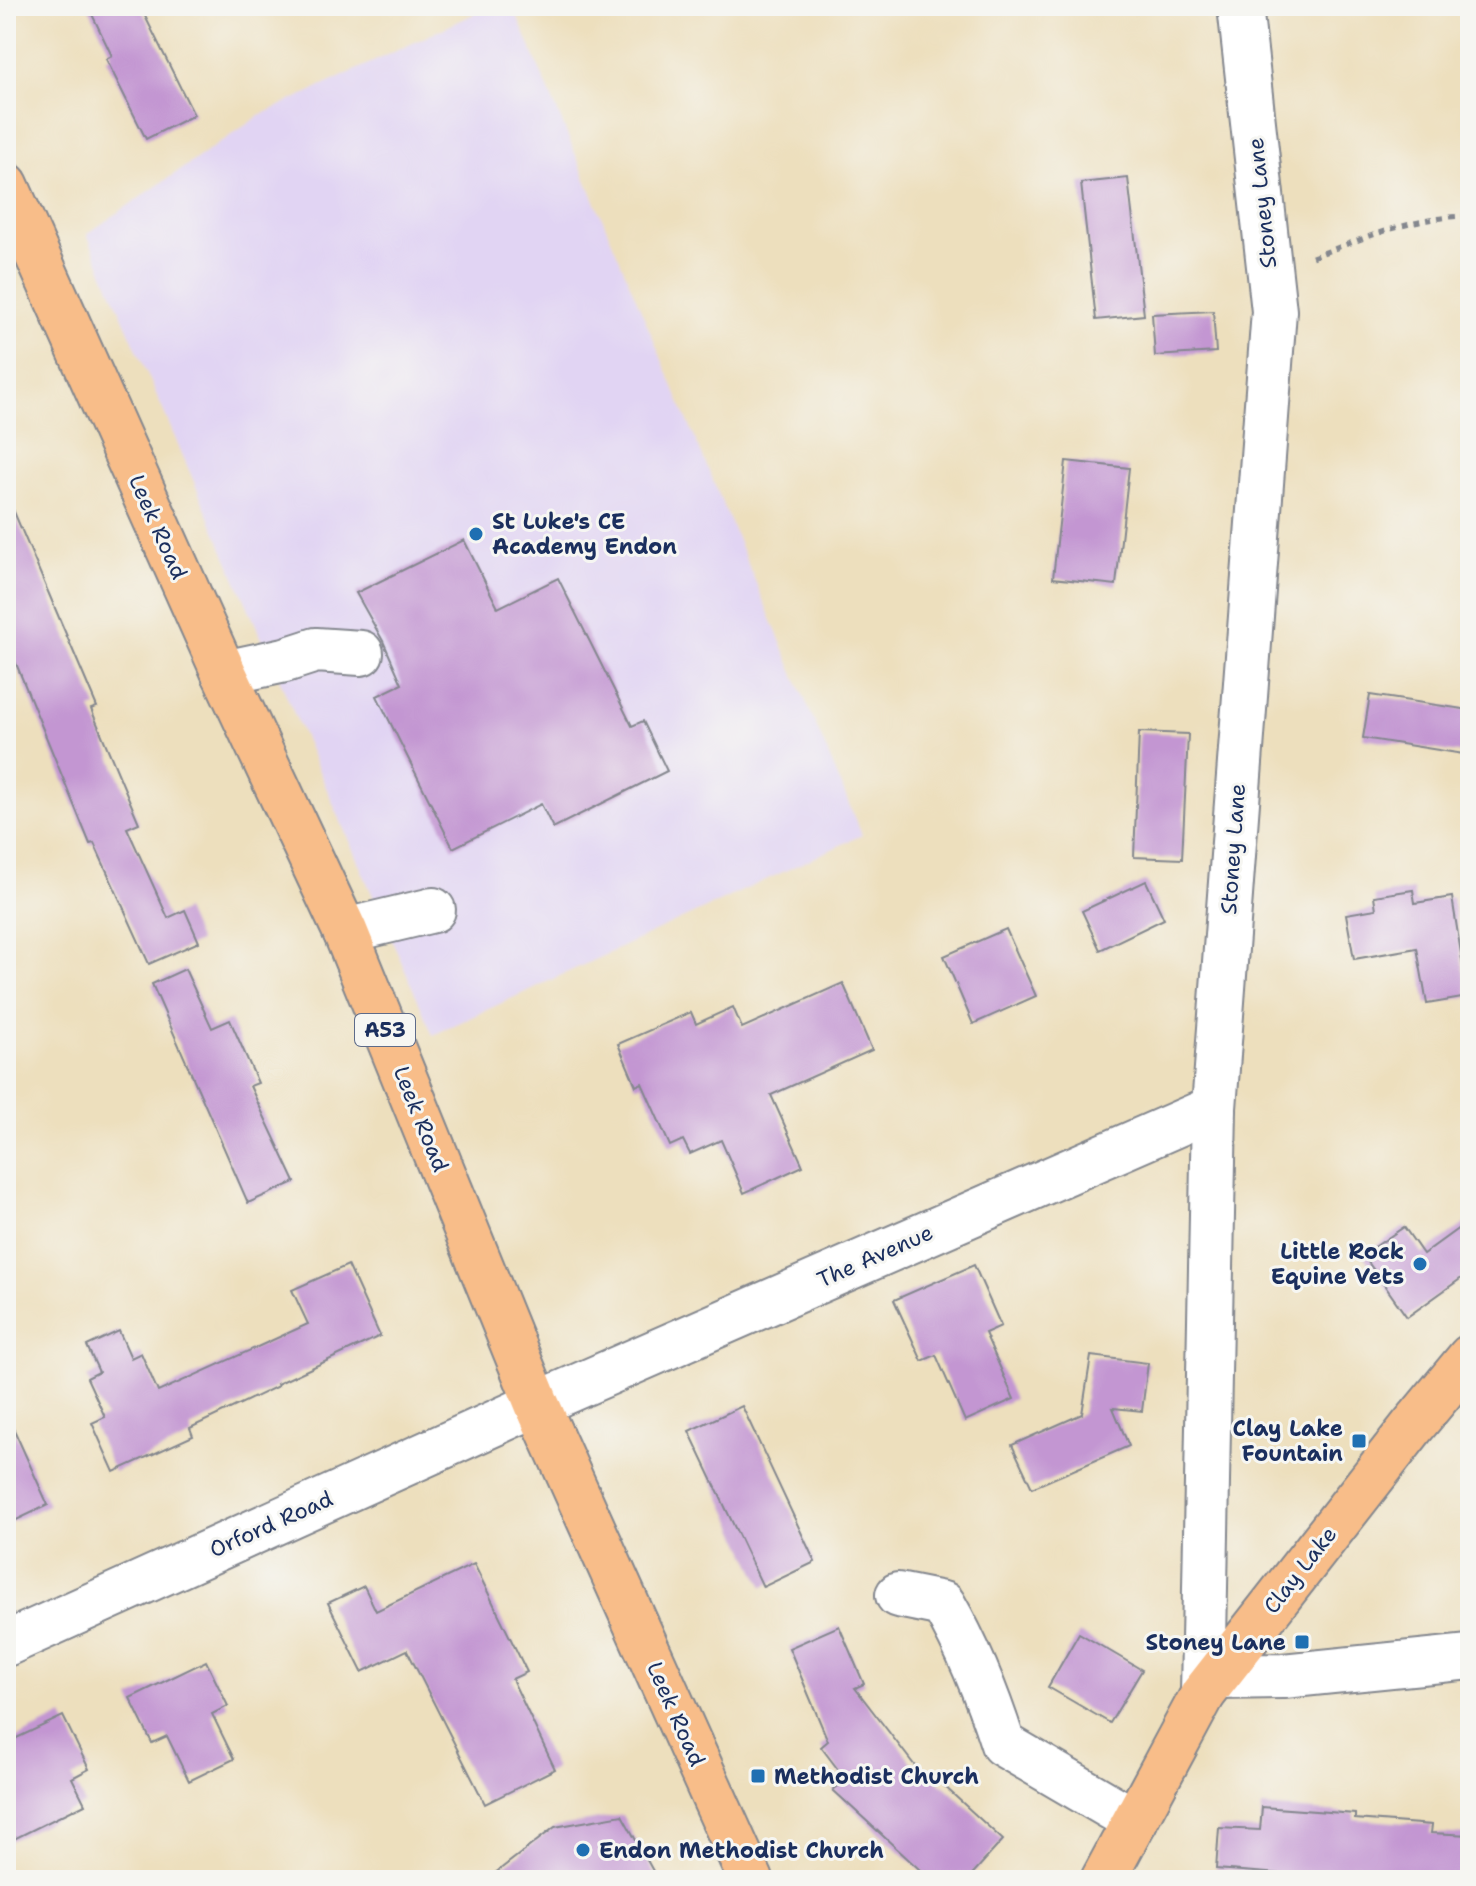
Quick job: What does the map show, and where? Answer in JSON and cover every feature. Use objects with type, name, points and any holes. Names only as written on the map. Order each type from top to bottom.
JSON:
[{"type":"main road","name":"Leek Road","points":[[6,185],[224,673],[345,931],[537,1404],[751,1880]]},
{"type":"main road","name":"Clay Lake","points":[[1103,1880],[1210,1686],[1470,1357]]},
{"type":"street","name":"Stoney Lane","points":[[1210,1686],[1214,1108],[1274,311],[1240,6]]},
{"type":"street","points":[[224,673],[316,650],[361,653]]},
{"type":"street","points":[[345,931],[433,910]]},
{"type":"street","name":"The Avenue","points":[[537,1404],[1214,1108]]},
{"type":"street","name":"Orford Road","points":[[6,1644],[537,1404]]},
{"type":"street","points":[[898,1595],[943,1604],[986,1688],[1003,1744],[1135,1821]]},
{"type":"street","points":[[1210,1686],[1470,1657]]},
{"type":"path","points":[[1269,273],[1410,223],[1447,216],[1470,216]]},
{"type":"shaded area","name":"St Luke's CE Academy Endon","points":[[491,6],[513,6],[862,835],[433,1035],[87,234],[259,116]]},
{"type":"building","points":[[88,6],[140,6],[194,115],[146,139],[106,59],[112,56]]},
{"type":"building","points":[[1128,178],[1144,315],[1096,320],[1081,183]]},
{"type":"building","points":[[1213,311],[1216,352],[1155,356],[1152,314]]},
{"type":"building","points":[[1066,461],[1129,468],[1116,585],[1053,578]]},
{"type":"building","points":[[6,493],[97,707],[91,709],[139,823],[127,828],[168,918],[185,910],[199,942],[149,964],[94,843],[90,844],[6,639]]},
{"type":"building","points":[[464,540],[498,608],[558,578],[632,726],[643,721],[667,771],[553,828],[541,804],[453,848],[377,696],[402,684],[383,641],[356,593]]},
{"type":"building","points":[[1370,695],[1470,710],[1470,755],[1363,738]]},
{"type":"building","points":[[1139,732],[1188,734],[1182,859],[1134,857]]},
{"type":"building","points":[[1146,881],[1164,919],[1100,950],[1082,911]]},
{"type":"building","points":[[1413,890],[1415,903],[1452,897],[1468,997],[1427,1004],[1417,948],[1354,959],[1346,914],[1376,909],[1374,896]]},
{"type":"building","points":[[1006,929],[1036,996],[973,1024],[944,956]]},
{"type":"building","points":[[185,969],[212,1028],[230,1020],[258,1083],[250,1086],[295,1182],[248,1203],[152,984]]},
{"type":"building","points":[[843,983],[872,1050],[771,1095],[803,1166],[744,1193],[721,1140],[690,1154],[683,1140],[670,1146],[642,1083],[636,1086],[618,1044],[691,1012],[696,1024],[733,1007],[742,1028]]},
{"type":"building","name":"Little Rock Equine Vets","points":[[1470,1220],[1470,1272],[1407,1317],[1363,1255],[1404,1227],[1423,1254]]},
{"type":"building","points":[[348,1265],[380,1336],[190,1428],[193,1436],[114,1472],[92,1423],[105,1417],[87,1378],[99,1372],[87,1346],[119,1331],[131,1358],[141,1353],[158,1392],[308,1324],[292,1290]]},
{"type":"building","points":[[974,1265],[1001,1326],[985,1333],[1014,1399],[965,1421],[936,1355],[922,1361],[894,1300]]},
{"type":"building","points":[[1091,1356],[1148,1363],[1142,1411],[1113,1408],[1129,1446],[1032,1488],[1012,1445],[1082,1414]]},
{"type":"building","points":[[742,1406],[815,1562],[763,1587],[689,1431]]},
{"type":"building","points":[[6,1412],[48,1505],[6,1525]]},
{"type":"building","points":[[474,1564],[527,1672],[512,1679],[555,1769],[485,1804],[407,1650],[362,1672],[328,1603],[364,1586],[376,1611]]},
{"type":"building","points":[[839,1626],[864,1684],[855,1688],[925,1779],[930,1773],[1003,1840],[967,1880],[931,1880],[833,1790],[846,1780],[821,1747],[828,1741],[789,1648]]},
{"type":"building","points":[[1079,1633],[1142,1670],[1110,1723],[1048,1687]]},
{"type":"building","points":[[206,1661],[228,1706],[212,1714],[234,1759],[189,1781],[167,1736],[152,1743],[130,1698]]},
{"type":"building","points":[[63,1716],[89,1769],[72,1778],[85,1804],[6,1843],[6,1743]]},
{"type":"building","points":[[1262,1807],[1355,1814],[1355,1819],[1432,1825],[1431,1833],[1470,1835],[1470,1880],[1356,1880],[1216,1869],[1219,1828],[1260,1830]]},
{"type":"building","name":"Endon Methodist Church","points":[[622,1815],[658,1880],[486,1880],[555,1827]]},
{"type":"place","name":"St Luke's CE Academy Endon","points":[[476,534]]},
{"type":"place","name":"Little Rock Equine Vets","points":[[1420,1264]]},
{"type":"place","name":"Clay Lake Fountain","points":[[1359,1441]]},
{"type":"place","name":"Stoney Lane","points":[[1302,1642]]},
{"type":"place","name":"Methodist Church","points":[[758,1776]]},
{"type":"place","name":"Endon Methodist Church","points":[[583,1850]]}]
